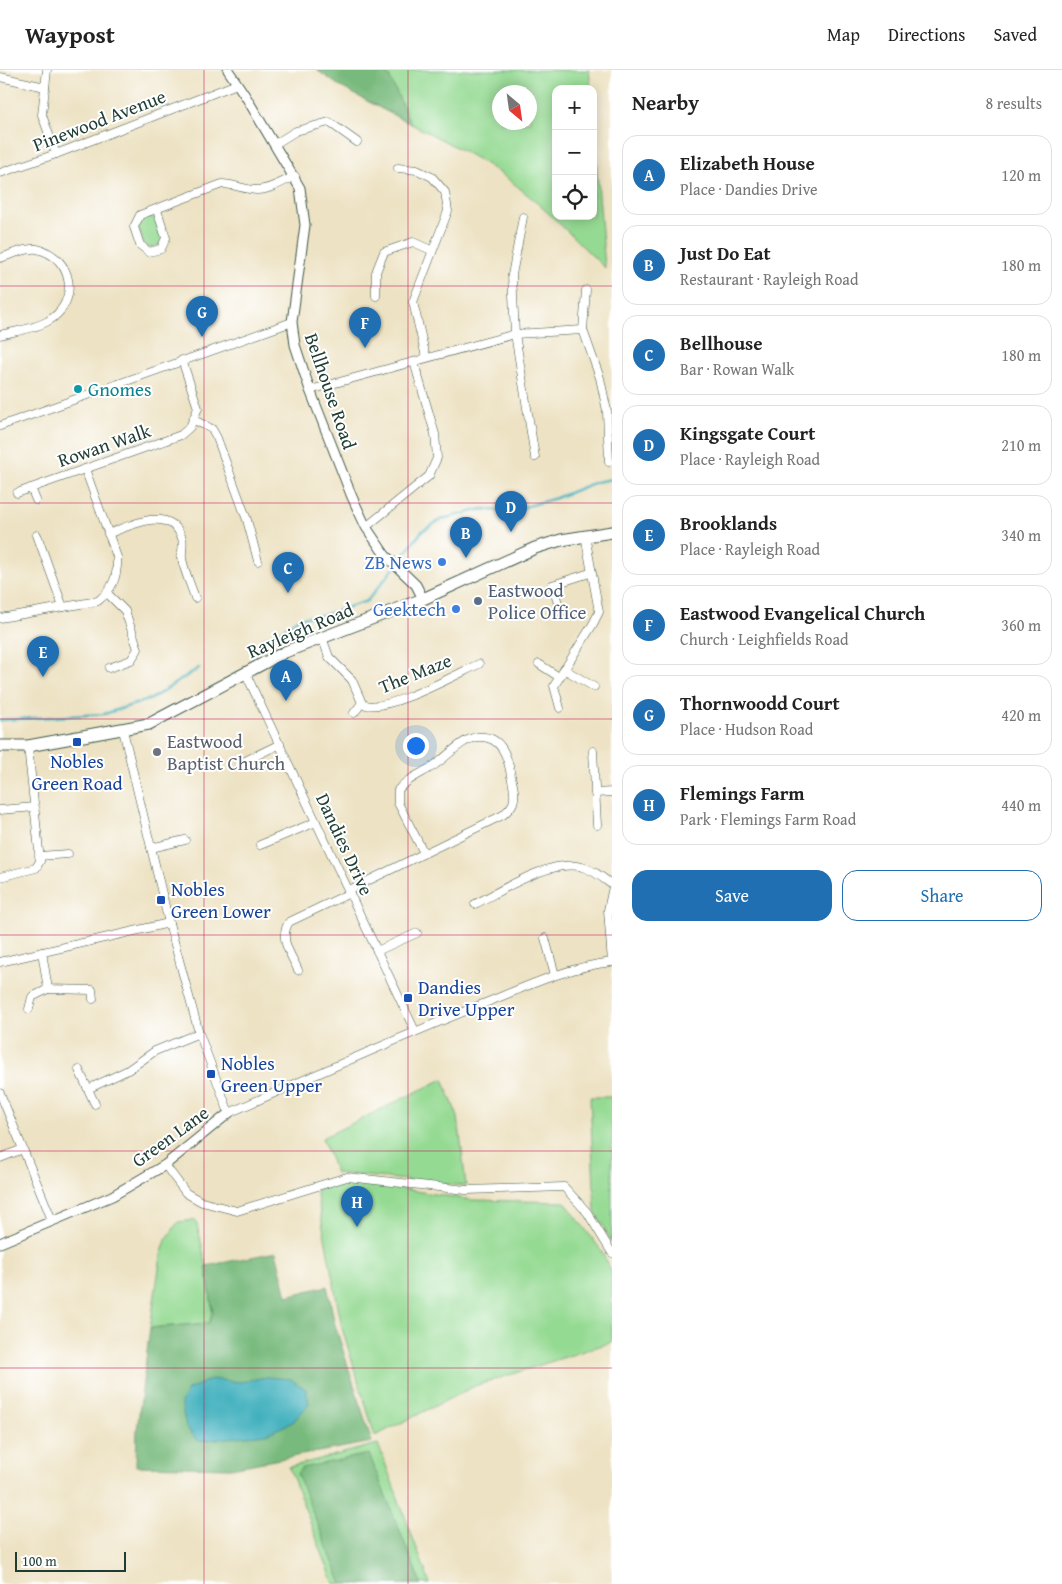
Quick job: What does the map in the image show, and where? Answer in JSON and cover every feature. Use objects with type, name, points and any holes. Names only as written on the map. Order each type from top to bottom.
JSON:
[{"type":"main road","name":"Rayleigh Road","points":[[0,746],[28,746],[123,730],[160,719],[245,672],[322,638],[423,599],[535,548],[584,536],[612,532]]},
{"type":"street","points":[[47,70],[42,116],[56,154]]},
{"type":"street","name":"Bellhouse Road","points":[[228,70],[295,176],[303,200],[305,225],[292,322],[295,345],[310,390],[352,496],[366,526],[376,544],[389,560],[416,585],[423,599]]},
{"type":"street","points":[[0,77],[45,87]]},
{"type":"street","name":"Pinewood Avenue","points":[[0,172],[56,154],[237,84]]},
{"type":"street","points":[[275,144],[296,131],[329,122],[357,142]]},
{"type":"street","points":[[398,168],[417,170],[432,178],[445,192],[448,211],[413,302],[426,357]]},
{"type":"street","points":[[157,210],[166,238],[161,249],[149,252],[140,246],[134,227],[140,215],[222,184],[256,190],[295,176]]},
{"type":"street","points":[[523,217],[512,275],[515,334],[535,457]]},
{"type":"street","points":[[376,296],[376,272],[378,262],[384,252],[413,242],[432,250]]},
{"type":"street","points":[[0,258],[36,249],[43,252],[56,258],[67,271],[70,289],[64,307],[48,321],[0,335]]},
{"type":"street","points":[[586,290],[583,330],[600,378],[607,411],[609,462]]},
{"type":"street","points":[[0,426],[292,322]]},
{"type":"street","points":[[310,390],[515,334],[583,330]]},
{"type":"street","points":[[182,360],[198,408],[194,420],[212,429],[217,438],[247,520],[258,562]]},
{"type":"street","points":[[366,526],[429,476],[437,458],[435,434],[414,362]]},
{"type":"street","name":"Rowan Walk","points":[[17,493],[181,436],[194,420]]},
{"type":"street","points":[[0,618],[63,606],[84,605],[98,601],[107,593],[118,570],[116,557],[85,469]]},
{"type":"street","points":[[31,488],[36,500]]},
{"type":"street","points":[[108,534],[149,519],[165,520],[177,527],[183,540],[182,557],[195,598]]},
{"type":"street","points":[[37,535],[63,606]]},
{"type":"street","points":[[560,708],[553,688],[599,612],[584,536]]},
{"type":"street","points":[[32,548],[40,545]]},
{"type":"street","points":[[561,612],[552,585],[590,573]]},
{"type":"street","points":[[107,593],[125,611],[138,649],[131,660],[110,668]]},
{"type":"street","name":"The Maze","points":[[322,638],[329,657],[352,680],[362,703],[370,706],[382,706],[429,688],[479,664]]},
{"type":"street","points":[[539,664],[559,677]]},
{"type":"street","points":[[564,669],[594,687]]},
{"type":"street","name":"Dandies Drive","points":[[245,672],[415,1031]]},
{"type":"street","name":"The Maze","points":[[354,712],[362,703]]},
{"type":"street","points":[[123,730],[169,923],[199,1033],[229,1113]]},
{"type":"street","points":[[298,970],[284,939],[284,930],[289,922],[503,815],[512,805],[514,794],[508,760],[506,753],[496,742],[483,737],[471,738],[428,770],[407,781],[398,790],[398,802],[424,853]]},
{"type":"street","points":[[239,764],[280,744]]},
{"type":"street","points":[[0,877],[36,868],[40,861],[36,807],[28,746]]},
{"type":"street","points":[[593,751],[597,825]]},
{"type":"street","points":[[595,793],[612,792]]},
{"type":"street","points":[[0,810],[36,807]]},
{"type":"street","points":[[260,845],[316,822]]},
{"type":"street","points":[[151,848],[185,840]]},
{"type":"street","points":[[39,856],[68,854]]},
{"type":"street","points":[[475,904],[550,868],[565,864],[588,868],[612,885]]},
{"type":"street","points":[[612,892],[608,910],[612,962]]},
{"type":"street","points":[[0,962],[169,923]]},
{"type":"street","points":[[377,951],[417,933]]},
{"type":"street","points":[[545,938],[555,975]]},
{"type":"street","points":[[42,952],[48,989]]},
{"type":"street","name":"Green Lane","points":[[0,1243],[112,1196],[165,1165],[229,1113],[415,1031],[555,975],[585,966],[612,962]]},
{"type":"street","points":[[29,1009],[32,998],[48,989],[92,990],[94,999]]},
{"type":"street","points":[[88,1089],[128,1070],[155,1051],[199,1033]]},
{"type":"street","points":[[79,1070],[95,1104]]},
{"type":"street","points":[[0,1093],[52,1220]]},
{"type":"street","points":[[0,1158],[23,1149]]},
{"type":"street","points":[[165,1165],[186,1193],[202,1202],[237,1211],[347,1177],[466,1190],[564,1187],[587,1212],[612,1253]]},
{"type":"green space","points":[[317,70],[589,70],[591,85],[552,85],[552,217],[517,186],[484,163],[357,96]]},
{"type":"green space","points":[[317,70],[381,70],[389,76],[411,124],[341,87]]},
{"type":"green space","points":[[597,171],[605,268],[555,220],[597,220]]},
{"type":"green space","points":[[150,216],[157,221],[163,238],[159,245],[150,248],[144,244],[138,224],[142,218]]},
{"type":"green space","points":[[443,1079],[458,1117],[466,1186],[336,1173],[322,1138]]},
{"type":"green space","points":[[590,1097],[612,1097],[612,1243],[595,1211]]},
{"type":"green space","points":[[347,1180],[472,1200],[565,1202],[601,1250],[612,1273],[612,1342],[475,1386],[375,1436],[342,1328],[316,1190]]},
{"type":"green space","points":[[196,1220],[210,1287],[211,1313],[209,1323],[150,1328],[161,1255],[166,1240],[178,1222]]},
{"type":"green space","points":[[276,1252],[287,1296],[327,1286],[335,1325],[372,1442],[231,1468],[136,1466],[137,1430],[150,1328],[209,1323],[213,1313],[206,1266]]},
{"type":"green space","points":[[378,1444],[430,1584],[334,1584],[289,1467]]},
{"type":"green space","points":[[369,1454],[421,1584],[342,1584],[297,1474],[301,1468]]},
{"type":"water","points":[[266,1377],[290,1379],[306,1389],[309,1404],[293,1422],[266,1434],[198,1441],[186,1427],[181,1402],[188,1390],[211,1379],[240,1382]]},
{"type":"waterway","points":[[397,564],[422,531],[442,519],[483,509],[507,512],[556,498],[596,482],[612,479]]},
{"type":"waterway","points":[[261,640],[280,631],[299,618],[324,615],[367,601],[394,568]]},
{"type":"waterway","points":[[0,720],[104,714],[151,699],[199,668]]},
{"type":"place","name":"Thornwoodd Court","points":[[202,337]]},
{"type":"place","name":"Eastwood Evangelical Church","points":[[365,348]]},
{"type":"place","name":"Gnomes","points":[[78,389]]},
{"type":"place","name":"Kingsgate Court","points":[[511,532]]},
{"type":"place","name":"Just Do Eat","points":[[466,558]]},
{"type":"place","name":"ZB News","points":[[442,562]]},
{"type":"place","name":"Bellhouse","points":[[288,593]]},
{"type":"place","name":"Eastwood Police Office","points":[[478,601]]},
{"type":"place","name":"Geektech","points":[[456,609]]},
{"type":"place","name":"Brooklands","points":[[43,677]]},
{"type":"place","name":"Elizabeth House","points":[[286,701]]},
{"type":"place","name":"Nobles Green Road","points":[[77,742]]},
{"type":"place","name":"Eastwood Baptist Church","points":[[157,752]]},
{"type":"place","name":"Nobles Green Lower","points":[[161,900]]},
{"type":"place","name":"Dandies Drive Upper","points":[[408,998]]},
{"type":"place","name":"Nobles Green Upper","points":[[211,1074]]},
{"type":"place","name":"Flemings Farm","points":[[357,1227]]}]
